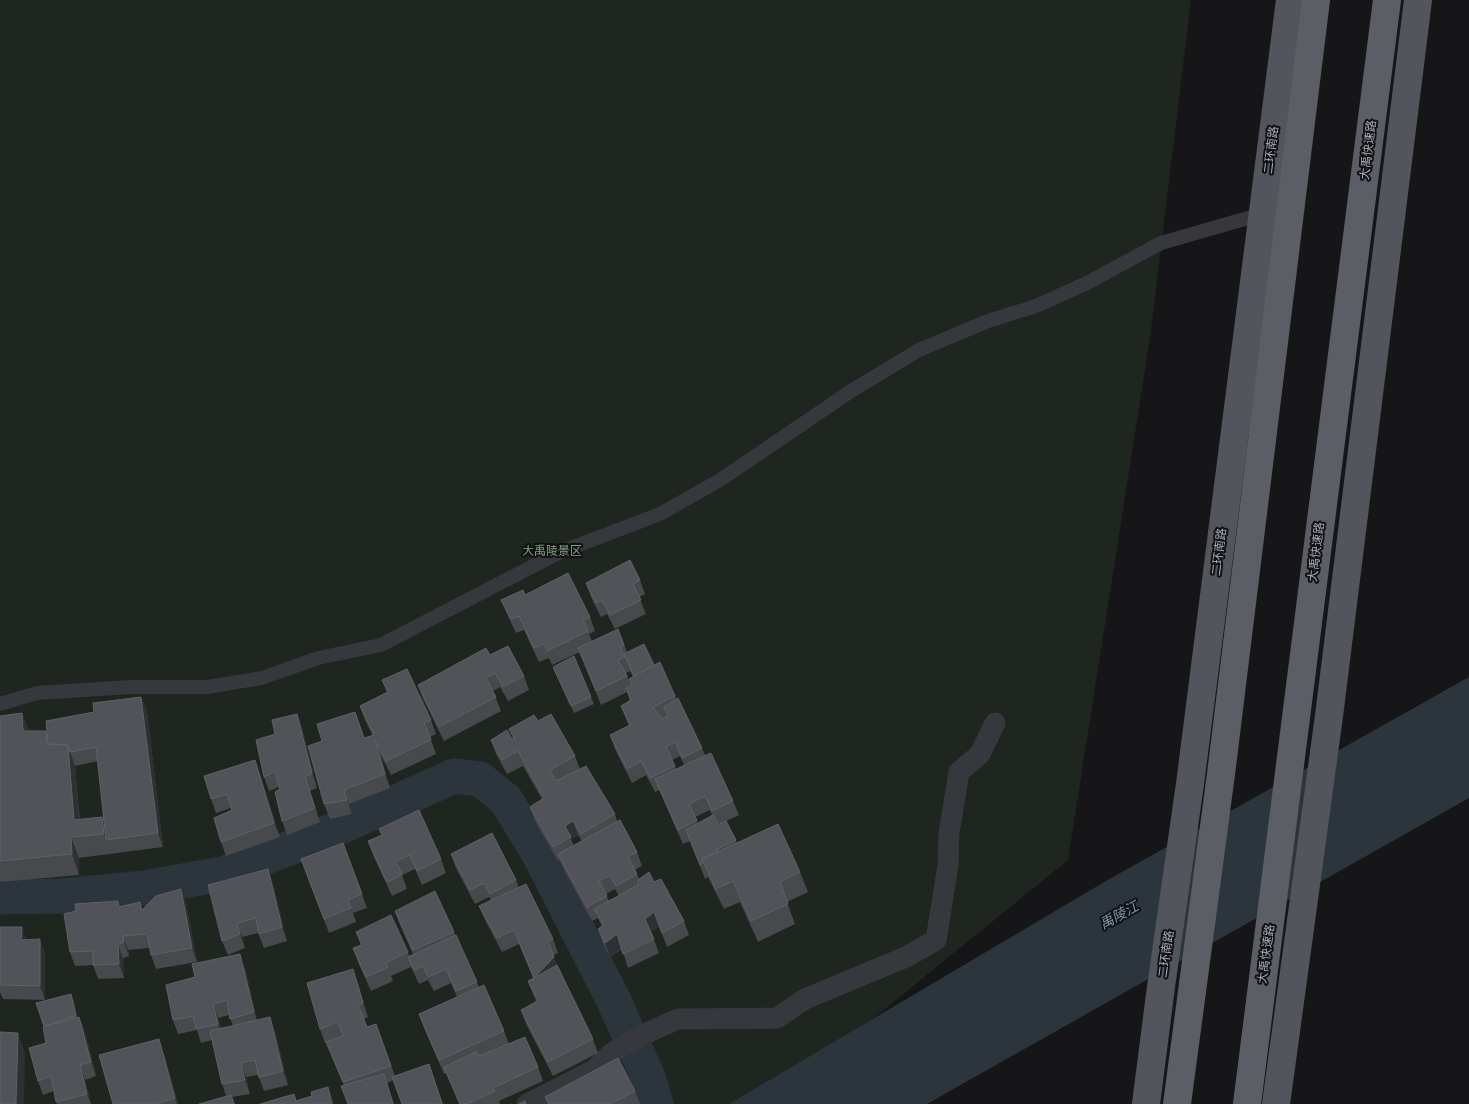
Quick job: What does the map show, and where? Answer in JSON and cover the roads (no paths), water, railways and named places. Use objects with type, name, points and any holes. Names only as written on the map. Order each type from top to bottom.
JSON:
[{"type":"highway","points":[[1177,1104],[1221,774],[1316,0]]},
{"type":"highway","name":"大禹快速路","points":[[1247,1104],[1387,0]]},
{"type":"main road","name":"二环南路","points":[[1146,1104],[1190,784],[1290,0]]},
{"type":"main road","points":[[1276,1104],[1329,716],[1418,0]]},
{"type":"street","points":[[527,1104],[594,1070],[612,1052],[678,1019],[777,1018],[805,1000],[906,957],[936,940],[948,866],[948,833],[959,772],[980,754],[995,723]]},
{"type":"lane","points":[[0,704],[37,693],[130,687],[207,687],[262,678],[318,658],[381,645],[560,552],[660,514],[720,480],[852,391],[919,350],[988,321],[1036,306],[1087,283],[1161,242],[1262,214]]},
{"type":"water","name":"禹陵江","points":[[1469,677],[1469,798],[927,1104],[729,1104],[1106,881]]},
{"type":"waterway","points":[[0,897],[62,896],[144,888],[222,874],[318,837],[454,776],[480,779],[506,800],[540,856],[614,1001],[648,1077],[656,1104]]},
{"type":"park label","name":"大禹陵景区","points":[[552,551]]}]
